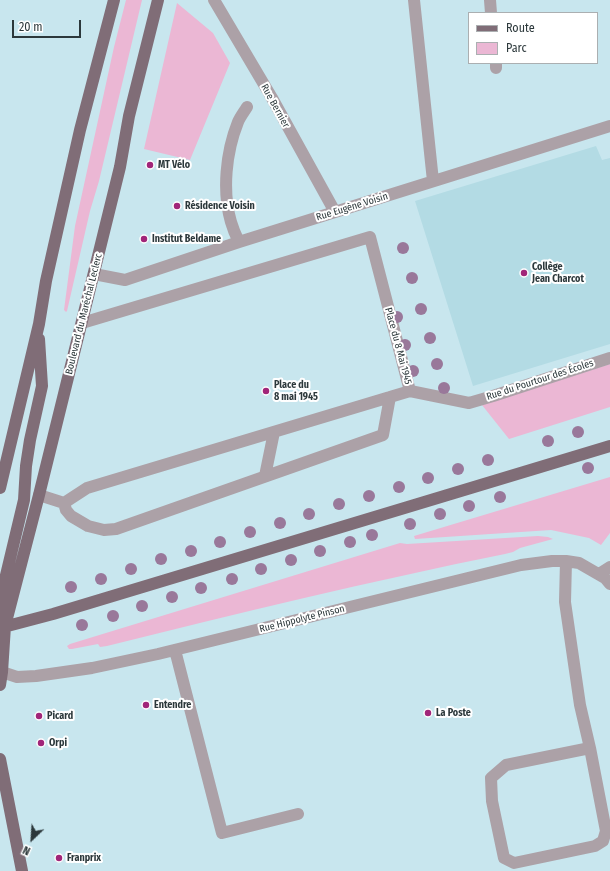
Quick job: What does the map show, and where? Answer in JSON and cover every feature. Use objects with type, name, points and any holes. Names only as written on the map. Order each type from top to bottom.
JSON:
[{"type":"main road","points":[[0,488],[38,324],[46,281],[80,130],[114,0]]},
{"type":"main road","name":"Boulevard du Maréchal Leclerc","points":[[2,627],[39,495],[82,323],[120,167],[129,116],[158,0]]},
{"type":"main road","points":[[0,685],[2,672],[2,592],[24,500],[26,466],[30,440],[42,386],[38,324]]},
{"type":"main road","points":[[2,627],[53,614],[610,446]]},
{"type":"main road","points":[[0,763],[22,871]]},
{"type":"street","name":"Rue Bernier","points":[[214,0],[272,98],[335,212]]},
{"type":"street","points":[[414,0],[433,182]]},
{"type":"street","points":[[490,0],[491,12]]},
{"type":"street","points":[[239,242],[231,222],[227,201],[226,170],[230,146],[238,121],[247,107]]},
{"type":"street","name":"Rue Eugène Voisin","points":[[94,274],[125,280],[239,242],[610,126]]},
{"type":"street","name":"Place du 8 Mai 1945","points":[[64,503],[88,488],[410,391],[370,237],[82,323]]},
{"type":"street","name":"Rue du Pourtour des Écoles","points":[[410,391],[469,403],[610,358]]},
{"type":"street","points":[[39,495],[64,503],[66,510],[71,516],[88,526],[104,530],[116,529],[383,435],[390,397]]},
{"type":"street","points":[[265,476],[274,432]]},
{"type":"street","points":[[566,561],[565,602],[580,705],[590,748],[606,831],[603,841],[595,846],[514,863],[504,858],[492,801],[491,778],[506,765],[590,748]]},
{"type":"street","name":"Rue Hippolyte Pinson","points":[[2,672],[17,677],[36,676],[92,668],[175,650],[521,565],[566,561],[579,563],[605,578],[610,584]]},
{"type":"street","points":[[599,574],[610,567]]},
{"type":"street","points":[[175,650],[222,833],[298,814]]},
{"type":"shaded area","name":"Collège Jean Charcot","points":[[596,146],[602,160],[610,158],[610,344],[473,386],[415,201]]},
{"type":"green space","points":[[126,0],[142,0],[66,312],[64,310],[75,226],[114,47]]},
{"type":"green space","points":[[177,3],[213,33],[230,63],[190,160],[144,149]]},
{"type":"green space","points":[[610,364],[610,407],[509,439],[482,405]]},
{"type":"green space","points":[[610,477],[610,533],[601,545],[589,538],[551,530],[415,539],[414,536]]},
{"type":"green space","points":[[538,536],[553,539],[520,548],[505,554],[305,598],[107,646],[100,647],[98,644],[69,649],[67,646],[400,543],[407,544]]},
{"type":"place","name":"MT Vélo","points":[[150,165]]},
{"type":"place","name":"Résidence Voisin","points":[[177,206]]},
{"type":"place","name":"Institut Beldame","points":[[144,239]]},
{"type":"place","name":"Collège Jean Charcot","points":[[524,273]]},
{"type":"place","name":"Place du 8 mai 1945","points":[[266,391]]},
{"type":"place","name":"Entendre","points":[[146,705]]},
{"type":"place","name":"La Poste","points":[[428,713]]},
{"type":"place","name":"Picard","points":[[39,716]]},
{"type":"place","name":"Orpi","points":[[41,743]]},
{"type":"place","name":"Franprix","points":[[59,858]]}]
